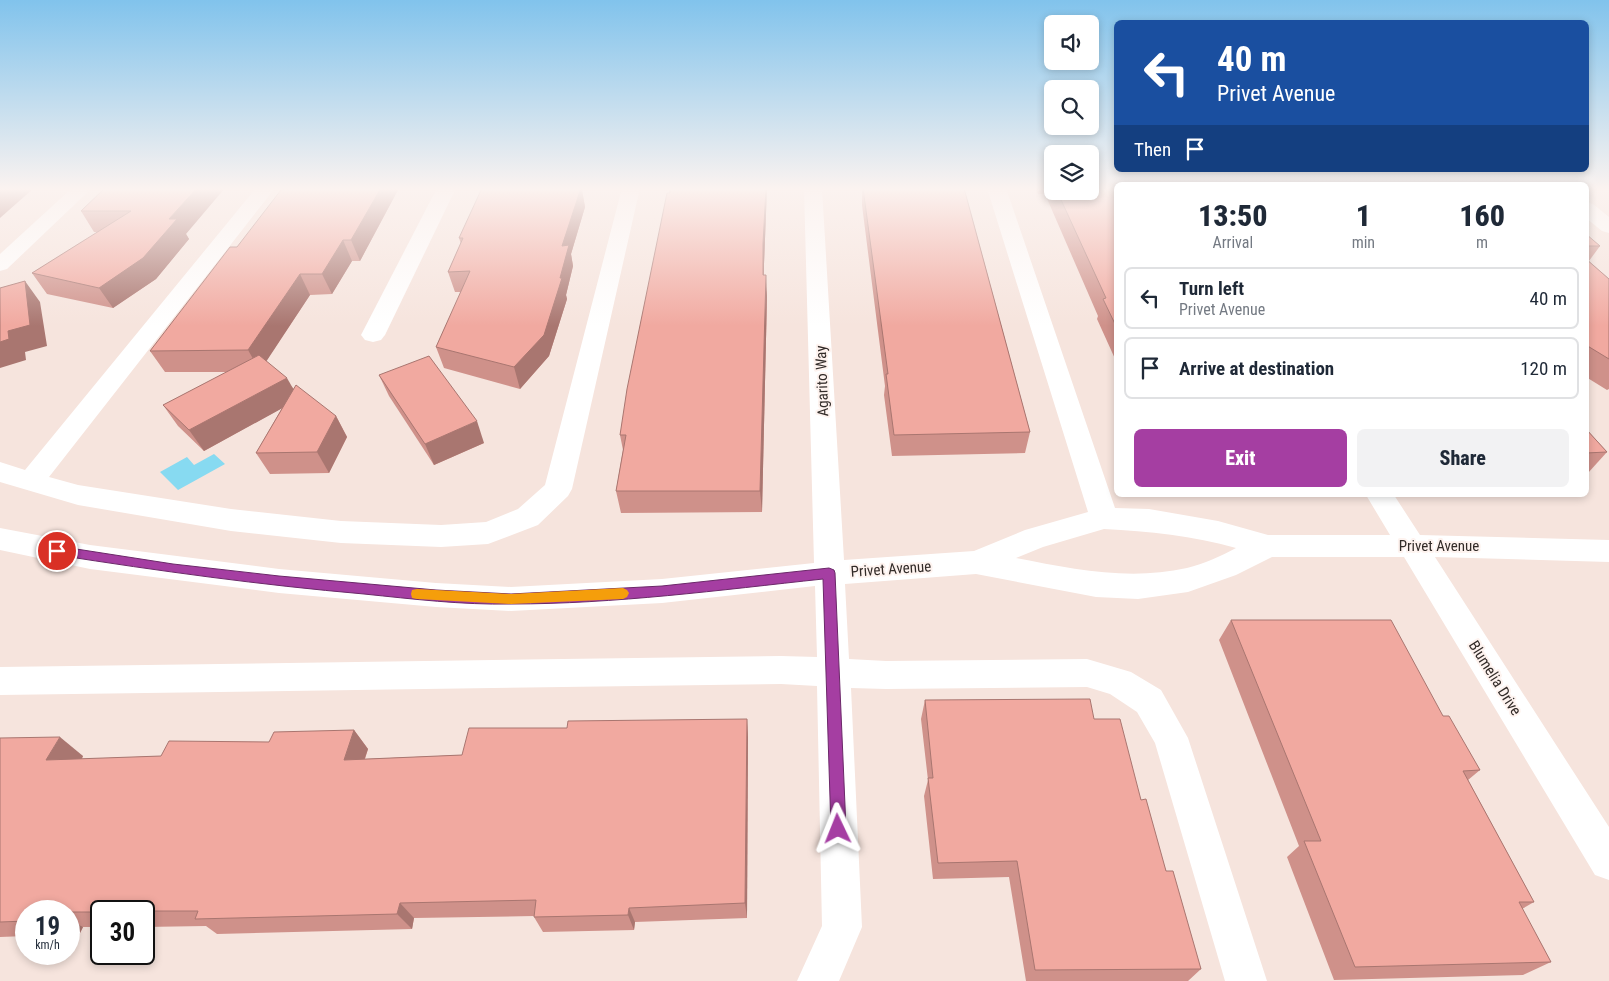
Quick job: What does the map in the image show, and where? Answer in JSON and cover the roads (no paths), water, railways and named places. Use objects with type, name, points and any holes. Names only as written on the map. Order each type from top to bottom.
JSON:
[{"type":"street","points":[[0,265],[34,234]]},
{"type":"street","points":[[30,482],[229,234]]},
{"type":"street","points":[[373,336],[424,234]]},
{"type":"street","points":[[0,472],[78,495],[231,520],[341,532],[441,536],[488,533],[528,517],[558,489],[620,234]]},
{"type":"street","name":"Agarito Way","points":[[815,234],[842,927],[818,981]]},
{"type":"street","points":[[1011,234],[1104,518]]},
{"type":"street","name":"Blumelia Drive","points":[[1381,497],[1609,861]]},
{"type":"street","name":"Privet Avenue","points":[[976,562],[1035,538],[1104,518],[1149,520],[1218,532],[1268,546],[1545,547],[1609,551]]},
{"type":"street","name":"Privet Avenue","points":[[0,540],[90,557],[279,581],[436,596],[511,599],[662,591],[829,573],[976,562],[1096,585],[1138,587],[1188,580],[1226,567],[1268,546]]},
{"type":"street","points":[[0,681],[781,670],[886,675],[1087,673],[1119,682],[1149,701],[1171,738],[1246,981]]},
{"type":"water","points":[[214,454],[225,464],[178,490],[160,472],[187,457],[194,465]]}]
